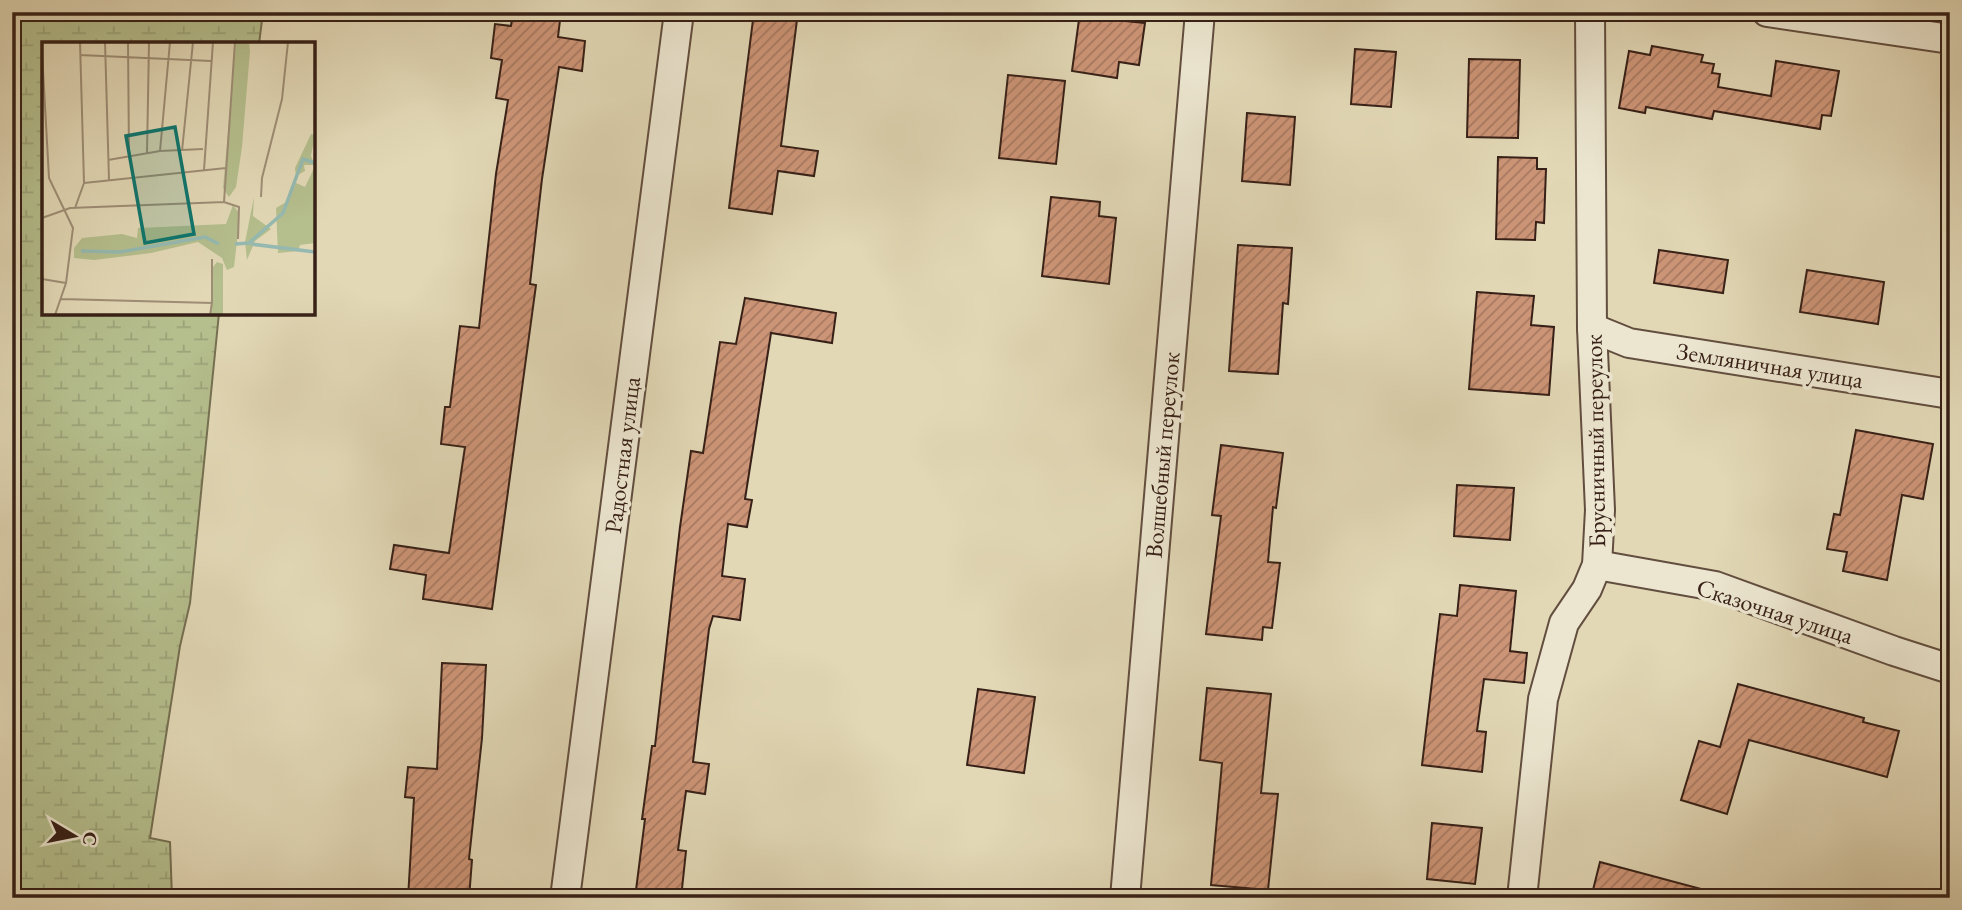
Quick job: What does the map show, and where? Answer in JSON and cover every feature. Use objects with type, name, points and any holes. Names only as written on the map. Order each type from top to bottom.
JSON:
[{"type":"street","name":"Радостная улица","points":[[565,898],[678,12]]},
{"type":"street","name":"Волшебный переулок","points":[[1125,898],[1200,12]]},
{"type":"street","name":"Брусничный переулок","points":[[1522,898],[1543,699],[1564,623],[1587,589],[1597,565],[1600,510],[1592,328],[1590,12]]},
{"type":"street","points":[[1767,12],[1950,39]]},
{"type":"street","name":"Земляничная улица","points":[[1592,328],[1629,343],[1950,394]]},
{"type":"street","name":"Сказочная улица","points":[[1597,565],[1715,586],[1950,669]]},
{"type":"green space","points":[[12,12],[263,12],[259,42],[42,42],[42,315],[219,315],[190,603],[180,646],[150,838],[170,842],[172,898],[12,898]]},
{"type":"building","points":[[513,12],[561,12],[558,37],[585,41],[582,71],[559,67],[530,284],[536,285],[492,609],[423,599],[426,575],[390,569],[394,545],[449,553],[465,447],[441,444],[445,407],[450,407],[460,326],[479,328],[496,174],[508,100],[496,98],[502,60],[491,58],[495,24],[511,26]]},
{"type":"building","points":[[754,12],[798,12],[781,146],[818,151],[814,176],[778,171],[772,214],[729,208]]},
{"type":"building","points":[[1080,12],[1127,12],[1126,21],[1145,23],[1139,65],[1119,62],[1117,78],[1072,71]]},
{"type":"building","points":[[1652,46],[1703,55],[1701,62],[1714,64],[1712,73],[1720,74],[1718,87],[1771,96],[1776,61],[1839,71],[1831,116],[1822,115],[1820,129],[1714,111],[1712,119],[1646,107],[1645,113],[1619,108],[1629,51],[1650,55]]},
{"type":"building","points":[[1355,49],[1396,52],[1391,107],[1351,104]]},
{"type":"building","points":[[1469,59],[1520,60],[1518,138],[1467,137]]},
{"type":"building","points":[[1008,75],[1065,81],[1056,164],[999,158]]},
{"type":"building","points":[[1247,113],[1295,117],[1290,185],[1242,181]]},
{"type":"building","points":[[1498,157],[1537,158],[1537,169],[1546,169],[1544,223],[1536,222],[1535,240],[1496,239]]},
{"type":"building","points":[[1051,197],[1100,202],[1099,216],[1116,218],[1109,284],[1042,276]]},
{"type":"building","points":[[1238,245],[1292,248],[1288,304],[1283,303],[1278,374],[1229,371]]},
{"type":"building","points":[[1659,250],[1728,260],[1723,293],[1654,283]]},
{"type":"building","points":[[1807,270],[1884,282],[1878,324],[1800,312]]},
{"type":"building","points":[[1477,292],[1534,296],[1531,325],[1554,327],[1549,395],[1469,389]]},
{"type":"building","points":[[745,298],[836,313],[832,343],[771,333],[745,499],[752,500],[747,527],[728,524],[722,576],[745,579],[740,620],[713,616],[709,629],[693,762],[709,764],[705,794],[686,791],[678,850],[686,851],[681,898],[635,898],[645,819],[642,819],[652,746],[655,746],[691,451],[703,453],[720,342],[736,344]]},
{"type":"building","points":[[1856,430],[1933,444],[1923,499],[1902,495],[1887,580],[1843,571],[1847,552],[1827,549],[1834,514],[1840,515]]},
{"type":"building","points":[[1221,445],[1283,453],[1276,508],[1273,507],[1268,562],[1280,563],[1272,628],[1263,627],[1262,640],[1206,634],[1221,516],[1212,515]]},
{"type":"building","points":[[1457,485],[1514,488],[1510,540],[1454,536]]},
{"type":"building","points":[[1460,585],[1516,591],[1510,651],[1527,653],[1524,683],[1484,679],[1477,731],[1486,732],[1482,772],[1422,765],[1440,614],[1457,616]]},
{"type":"building","points":[[442,663],[486,665],[482,738],[469,859],[472,860],[469,898],[408,898],[414,798],[405,797],[408,767],[437,769]]},
{"type":"building","points":[[1738,684],[1864,718],[1863,722],[1899,731],[1887,777],[1749,740],[1727,814],[1681,800],[1699,741],[1720,747]]},
{"type":"building","points":[[1207,688],[1271,694],[1261,793],[1278,794],[1268,890],[1211,885],[1222,763],[1200,760]]},
{"type":"building","points":[[978,689],[1035,697],[1024,773],[967,765]]},
{"type":"building","points":[[1432,823],[1482,828],[1475,884],[1427,879]]},
{"type":"building","points":[[1600,862],[1701,889],[1699,898],[1591,898]]}]
